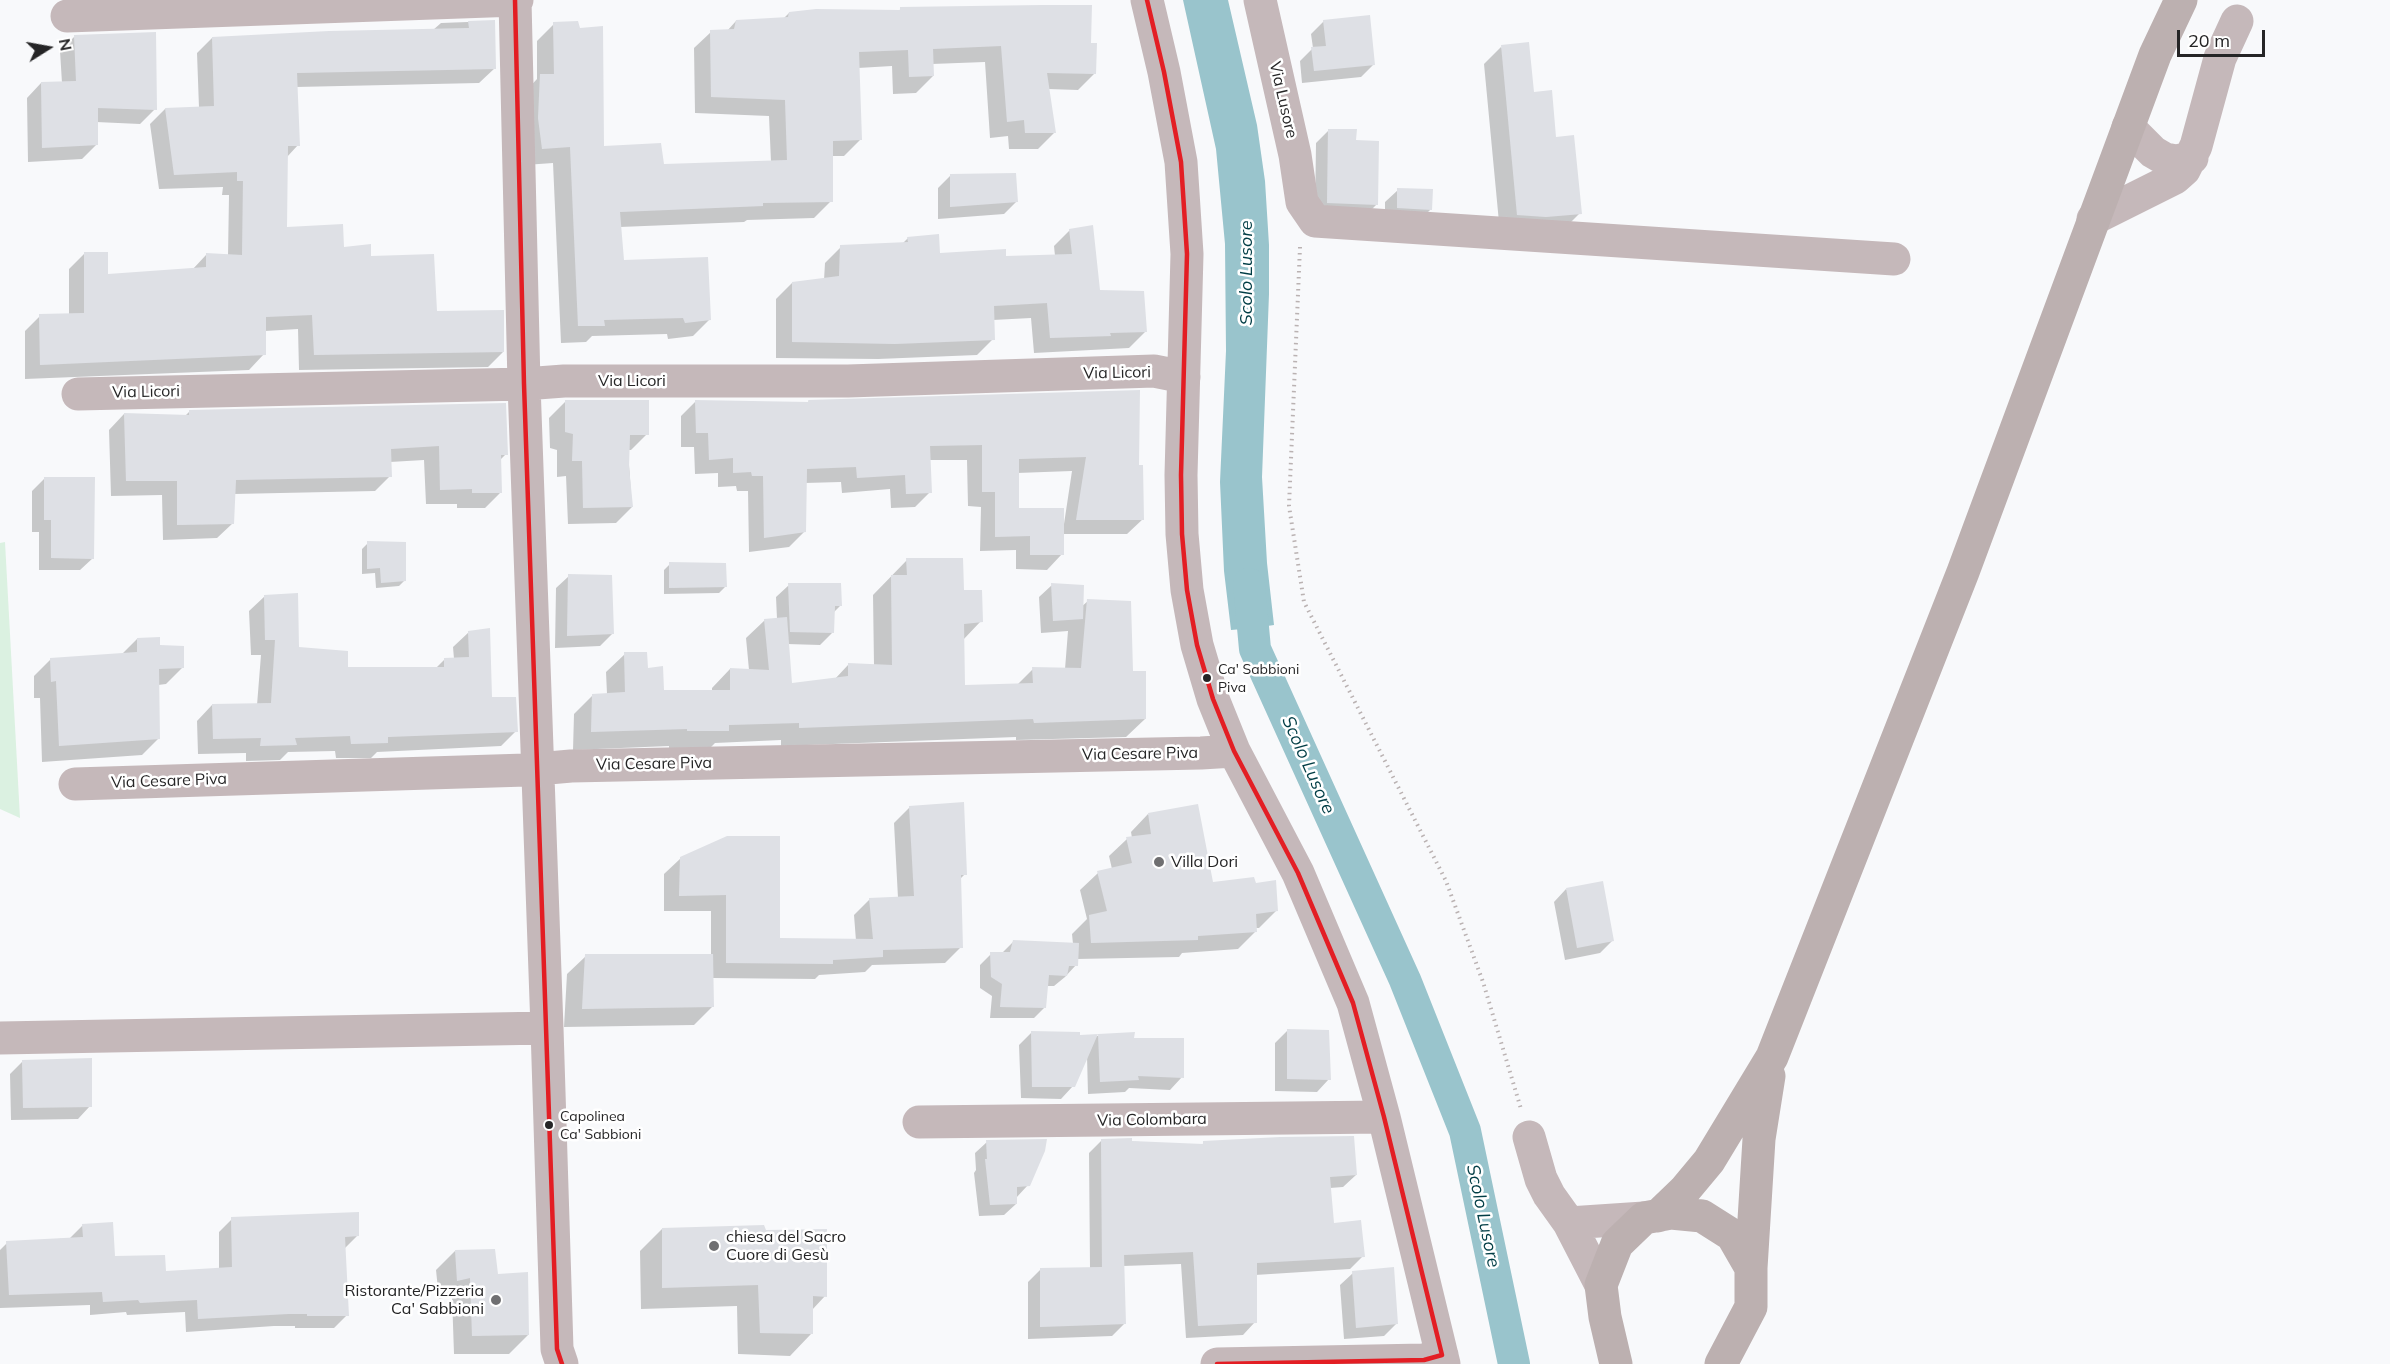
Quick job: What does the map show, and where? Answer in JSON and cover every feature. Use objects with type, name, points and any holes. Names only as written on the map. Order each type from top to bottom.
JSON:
[{"type":"main road","points":[[1616,1364],[1605,1317],[1601,1285],[1617,1244],[1684,1191],[1709,1161],[1772,1057],[1963,572],[2155,55],[2181,0]]},
{"type":"main road","points":[[1721,1364],[1751,1307],[1751,1268],[1759,1139],[1772,1057]]},
{"type":"main road","points":[[1651,1217],[1671,1213],[1702,1216],[1732,1235],[1751,1268]]},
{"type":"street","points":[[67,16],[516,0],[524,384],[557,1349],[562,1364]]},
{"type":"street","points":[[1147,0],[1164,72],[1181,162],[1187,254],[1181,475],[1182,534],[1187,590],[1197,645],[1213,699],[1234,751],[1298,873],[1353,1003],[1384,1117],[1443,1359],[1217,1364]]},
{"type":"street","name":"Via Lusore","points":[[1260,0],[1309,211]]},
{"type":"street","points":[[2093,219],[2175,178],[2184,170],[2192,158],[2220,58],[2237,21]]},
{"type":"street","points":[[2128,127],[2153,152],[2165,159],[2176,161],[2192,158]]},
{"type":"street","points":[[1309,211],[1894,259]]},
{"type":"street","name":"Via Licori","points":[[78,394],[524,384],[564,381],[848,381],[1154,371],[1184,377]]},
{"type":"street","name":"Via Cesare Piva","points":[[75,784],[537,768],[1189,754],[1234,751]]},
{"type":"street","points":[[0,1038],[547,1028]]},
{"type":"street","name":"Via Colombara","points":[[919,1122],[1384,1117]]},
{"type":"street","points":[[1529,1137],[1541,1179],[1549,1195],[1569,1222],[1601,1285]]},
{"type":"street","points":[[1569,1222],[1651,1217]]},
{"type":"path","points":[[1309,211],[1301,239],[1289,506],[1304,602],[1446,881],[1484,982],[1529,1137]]},
{"type":"green space","points":[[5,542],[20,818],[0,809],[0,543]]},
{"type":"water","points":[[1183,0],[1228,0],[1257,125],[1265,181],[1269,294],[1262,477],[1267,563],[1274,625],[1254,628],[1231,630],[1224,571],[1220,482],[1226,351],[1225,244],[1216,149]]},
{"type":"building","points":[[1092,5],[1091,43],[1097,43],[1096,74],[1047,73],[1056,133],[1025,133],[1024,120],[1007,122],[1001,46],[933,49],[934,76],[909,77],[908,50],[859,52],[862,140],[833,141],[833,202],[763,203],[763,206],[620,212],[624,260],[708,257],[711,320],[685,323],[683,318],[604,320],[605,326],[578,326],[570,147],[542,149],[538,118],[540,74],[554,74],[553,22],[578,21],[580,28],[603,26],[604,146],[661,143],[664,164],[787,160],[785,100],[711,97],[710,30],[734,29],[736,20],[788,17],[789,12],[816,9],[900,10],[900,7]]},
{"type":"building","points":[[1370,15],[1375,65],[1314,71],[1311,47],[1326,46],[1323,20]]},
{"type":"building","points":[[495,20],[496,69],[297,73],[300,146],[288,146],[287,227],[343,224],[344,247],[371,244],[371,256],[434,254],[437,311],[504,310],[504,352],[314,355],[312,315],[266,317],[266,355],[40,365],[39,314],[84,313],[84,252],[108,252],[108,274],[206,267],[206,253],[242,255],[243,181],[237,181],[237,172],[174,175],[165,108],[214,106],[212,37],[329,31],[469,28],[468,21]]},
{"type":"building","points":[[156,32],[157,110],[98,108],[98,145],[42,148],[41,82],[76,81],[74,35]]},
{"type":"building","points":[[1529,42],[1534,92],[1552,90],[1556,137],[1574,135],[1582,214],[1546,217],[1517,215],[1501,45]]},
{"type":"building","points":[[1328,129],[1357,129],[1356,140],[1379,141],[1378,205],[1327,203]]},
{"type":"building","points":[[1016,173],[1018,202],[950,207],[950,174]]},
{"type":"building","points":[[1397,188],[1433,189],[1432,210],[1397,208]]},
{"type":"building","points":[[1093,225],[1100,290],[1144,291],[1147,332],[1050,338],[1047,303],[994,306],[995,340],[895,344],[792,342],[792,282],[839,276],[840,245],[908,242],[907,237],[939,234],[940,253],[1006,249],[1006,256],[1072,254],[1069,229]]},
{"type":"building","points":[[1140,390],[1139,465],[1143,465],[1144,520],[1076,520],[1086,457],[1019,459],[1019,508],[1064,508],[1064,555],[1030,555],[1030,536],[995,537],[995,492],[982,492],[982,445],[930,446],[932,493],[906,494],[905,475],[857,478],[856,467],[807,469],[806,532],[764,538],[763,476],[752,476],[751,472],[733,473],[733,458],[709,460],[708,433],[696,433],[695,400],[809,402],[808,400]]},
{"type":"building","points":[[565,400],[649,400],[649,435],[630,435],[629,467],[633,507],[583,508],[582,461],[572,461],[573,434],[565,432]]},
{"type":"building","points":[[506,403],[508,455],[501,455],[502,493],[472,493],[472,489],[440,490],[439,446],[391,449],[392,477],[236,480],[234,524],[177,525],[177,481],[126,481],[124,413],[189,415],[189,410]]},
{"type":"building","points":[[44,477],[95,477],[94,559],[51,558],[51,520],[44,520]]},
{"type":"building","points":[[367,541],[406,542],[406,581],[381,583],[380,568],[367,569]]},
{"type":"building","points":[[906,558],[963,558],[964,590],[982,590],[983,622],[964,624],[965,685],[1033,683],[1032,667],[1081,668],[1087,599],[1131,601],[1133,671],[1146,671],[1146,719],[1034,723],[1033,719],[799,728],[799,723],[729,725],[729,731],[687,731],[687,729],[591,732],[592,694],[625,692],[624,652],[647,652],[648,668],[663,666],[664,690],[730,690],[730,668],[769,670],[764,619],[787,617],[792,683],[848,676],[848,663],[892,665],[891,575],[907,575]]},
{"type":"building","points":[[669,562],[726,563],[727,587],[669,588]]},
{"type":"building","points":[[568,574],[612,575],[614,634],[567,636]]},
{"type":"building","points":[[788,583],[841,583],[842,606],[835,606],[834,633],[790,632]]},
{"type":"building","points":[[1051,583],[1084,585],[1083,619],[1053,621]]},
{"type":"building","points":[[298,593],[299,647],[348,651],[348,667],[444,667],[444,658],[469,657],[468,631],[490,628],[492,697],[516,697],[518,732],[388,737],[388,743],[351,744],[350,736],[295,738],[297,745],[260,746],[261,738],[213,739],[212,704],[271,703],[275,640],[265,640],[264,595]]},
{"type":"building","points":[[160,637],[160,645],[184,646],[184,668],[159,669],[160,739],[59,746],[56,681],[51,682],[50,658],[137,652],[137,638]]},
{"type":"building","points":[[964,802],[967,875],[961,875],[963,948],[883,950],[883,957],[833,960],[833,964],[726,963],[726,895],[679,896],[680,857],[727,836],[780,836],[780,938],[873,939],[869,898],[914,896],[909,806]]},
{"type":"building","points":[[1198,804],[1213,882],[1254,877],[1256,883],[1276,880],[1278,911],[1256,914],[1257,932],[1198,936],[1198,940],[1091,943],[1089,915],[1107,911],[1097,871],[1132,863],[1126,837],[1151,834],[1148,813]]},
{"type":"building","points":[[1603,881],[1614,941],[1577,948],[1566,888]]},
{"type":"building","points":[[1013,940],[1079,943],[1078,966],[1069,966],[1067,976],[1049,975],[1046,1008],[1000,1007],[1002,984],[991,977],[990,952],[1010,952]]},
{"type":"building","points":[[585,954],[713,954],[714,1007],[582,1009]]},
{"type":"building","points":[[1287,1029],[1329,1030],[1331,1080],[1287,1079]]},
{"type":"building","points":[[1031,1031],[1080,1032],[1080,1035],[1098,1034],[1075,1087],[1032,1087]]},
{"type":"building","points":[[1135,1032],[1134,1038],[1184,1038],[1184,1078],[1138,1076],[1139,1080],[1100,1082],[1098,1034]]},
{"type":"building","points":[[92,1058],[92,1107],[23,1108],[22,1060]]},
{"type":"building","points":[[1354,1136],[1357,1175],[1330,1177],[1334,1223],[1361,1220],[1365,1257],[1257,1263],[1257,1323],[1198,1326],[1193,1252],[1124,1255],[1126,1324],[1040,1327],[1040,1268],[1102,1267],[1101,1139],[1132,1138],[1132,1141],[1203,1144],[1203,1141]]},
{"type":"building","points":[[1047,1139],[1045,1151],[1030,1186],[1017,1187],[1017,1204],[990,1205],[985,1159],[987,1159],[986,1140]]},
{"type":"building","points":[[359,1212],[359,1236],[345,1237],[349,1316],[288,1314],[198,1319],[197,1300],[103,1302],[102,1292],[9,1295],[6,1241],[83,1237],[82,1224],[113,1222],[115,1256],[165,1255],[166,1271],[232,1267],[231,1217]]},
{"type":"building","points":[[764,1225],[766,1230],[827,1229],[827,1297],[813,1296],[813,1334],[760,1333],[758,1285],[662,1288],[662,1228]]},
{"type":"building","points":[[495,1249],[498,1274],[528,1272],[529,1335],[472,1336],[470,1278],[457,1281],[455,1250]]},
{"type":"building","points":[[1394,1267],[1398,1324],[1356,1328],[1352,1271]]},
{"type":"waterway","name":"Scolo Lusore","points":[[1249,584],[1255,649],[1405,980],[1465,1131],[1514,1364]]},
{"type":"transit line","points":[[515,0],[524,384],[557,1349],[562,1364]]},
{"type":"transit line","points":[[1147,0],[1164,72],[1181,162],[1187,254],[1181,475],[1182,534],[1187,590],[1197,645],[1213,699],[1234,751],[1298,873],[1353,1003],[1384,1117],[1442,1355]]},
{"type":"transit line","points":[[1217,1364],[1424,1360],[1442,1355]]},
{"type":"place","name":"Ca' Sabbioni Piva","points":[[1207,678]]},
{"type":"place","name":"Villa Dori","points":[[1159,862]]},
{"type":"place","name":"Capolinea Ca' Sabbioni","points":[[549,1125]]},
{"type":"place","name":"chiesa del Sacro Cuore di Gesù","points":[[714,1246]]},
{"type":"place","name":"Ristorante/Pizzeria Ca' Sabbioni","points":[[496,1300]]}]
